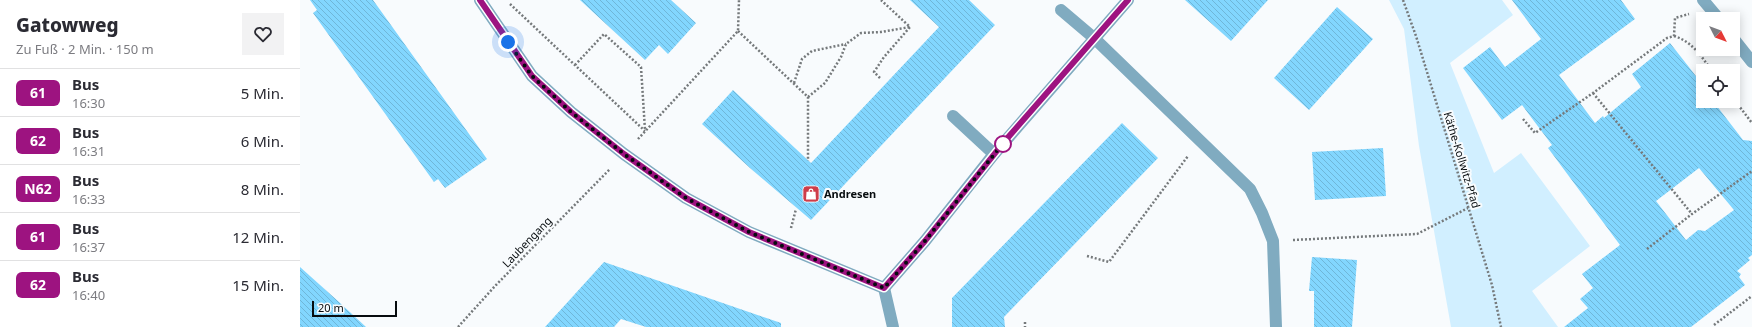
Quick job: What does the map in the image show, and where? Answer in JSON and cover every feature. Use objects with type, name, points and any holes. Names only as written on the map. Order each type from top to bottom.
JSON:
[{"type":"street","points":[[480,0],[532,76],[571,112],[624,154],[686,198],[749,232],[884,288]]},
{"type":"street","points":[[884,288],[925,241],[994,154],[1128,0]]},
{"type":"street","points":[[1707,4],[1713,12]]},
{"type":"street","points":[[1061,10],[1094,38],[1250,189],[1262,213],[1273,242],[1276,327]]},
{"type":"street","points":[[1740,47],[1752,62]]},
{"type":"street","points":[[953,116],[994,154]]},
{"type":"street","points":[[884,288],[893,327]]},
{"type":"path","points":[[505,0],[645,131]]},
{"type":"path","points":[[637,141],[738,31],[739,0]]},
{"type":"path","points":[[881,0],[910,27]]},
{"type":"path","name":"Käthe-Kollwitz-Pfad","points":[[1403,0],[1416,36],[1492,285],[1501,327]]},
{"type":"path","points":[[1674,36],[1675,18],[1707,4]]},
{"type":"path","points":[[794,84],[802,59],[812,51],[846,44],[861,33],[881,32],[910,27]]},
{"type":"path","points":[[880,78],[874,72],[884,57],[910,27]]},
{"type":"path","points":[[738,31],[808,97],[808,161]]},
{"type":"path","points":[[575,65],[604,34],[641,67],[645,131]]},
{"type":"path","points":[[1523,119],[1535,133],[1593,93],[1667,38],[1674,36],[1685,40],[1696,50],[1707,64]]},
{"type":"path","points":[[808,97],[825,83],[841,57],[846,44]]},
{"type":"path","points":[[1593,93],[1692,214]]},
{"type":"path","points":[[1740,107],[1752,123]]},
{"type":"path","points":[[1087,256],[1109,262],[1200,140]]},
{"type":"path","name":"Laubengang","points":[[458,327],[496,285],[609,170]]},
{"type":"path","points":[[1647,249],[1692,214],[1752,171]]},
{"type":"path","points":[[1273,242],[1417,234],[1468,208]]},
{"type":"path","points":[[1714,325],[1752,296]]},
{"type":"path","points":[[1025,322],[1025,327]]},
{"type":"shaded area","points":[[1389,0],[1502,0],[1513,15],[1450,63],[1494,173],[1521,153],[1590,246],[1532,291],[1558,327],[1451,327],[1419,146],[1404,29]]},
{"type":"building","points":[[310,0],[373,0],[487,159],[445,188],[438,179],[434,182],[313,13],[317,10]]},
{"type":"building","points":[[580,0],[671,0],[696,23],[668,54],[659,45],[645,60]]},
{"type":"building","points":[[910,0],[969,0],[995,25],[811,220],[750,168],[702,124],[733,90],[811,163],[939,27]]},
{"type":"building","points":[[1185,0],[1268,0],[1231,41]]},
{"type":"building","points":[[1512,0],[1621,0],[1635,19],[1559,75],[1595,123],[1603,116],[1604,118],[1641,87],[1632,74],[1670,43],[1696,76],[1696,108],[1718,108],[1743,140],[1752,141],[1752,255],[1748,258],[1750,260],[1737,271],[1741,274],[1739,277],[1745,285],[1691,327],[1564,327],[1588,308],[1580,299],[1593,288],[1582,274],[1620,245],[1548,148],[1552,145],[1522,105],[1502,120],[1463,68],[1490,47],[1505,67],[1541,39]],"holes":[[[1699,168],[1734,210],[1705,231],[1698,230],[1686,240],[1656,201]]]},
{"type":"building","points":[[1337,7],[1373,39],[1309,110],[1274,78]]},
{"type":"building","points":[[1122,123],[1158,158],[1004,317],[1005,327],[952,327],[952,298]]},
{"type":"building","points":[[1383,148],[1386,196],[1315,200],[1312,152]]},
{"type":"building","points":[[1312,257],[1357,260],[1352,327],[1314,327],[1314,291],[1309,291]]},
{"type":"building","points":[[604,262],[781,323],[781,327],[646,327],[621,319],[614,327],[545,327]]},
{"type":"building","points":[[300,267],[339,302],[366,327],[300,327]]},
{"type":"bus line","name":"61","points":[[480,0],[532,76],[571,112],[624,154],[686,198],[749,232],[884,288],[925,241],[1004,142],[1128,0]]},
{"type":"place","name":"Andresen","points":[[811,194]]},
{"type":"route","points":[[508,42],[532,76],[571,112],[624,154],[686,198],[749,232],[884,288],[925,241],[1004,142],[1003,144]]}]
